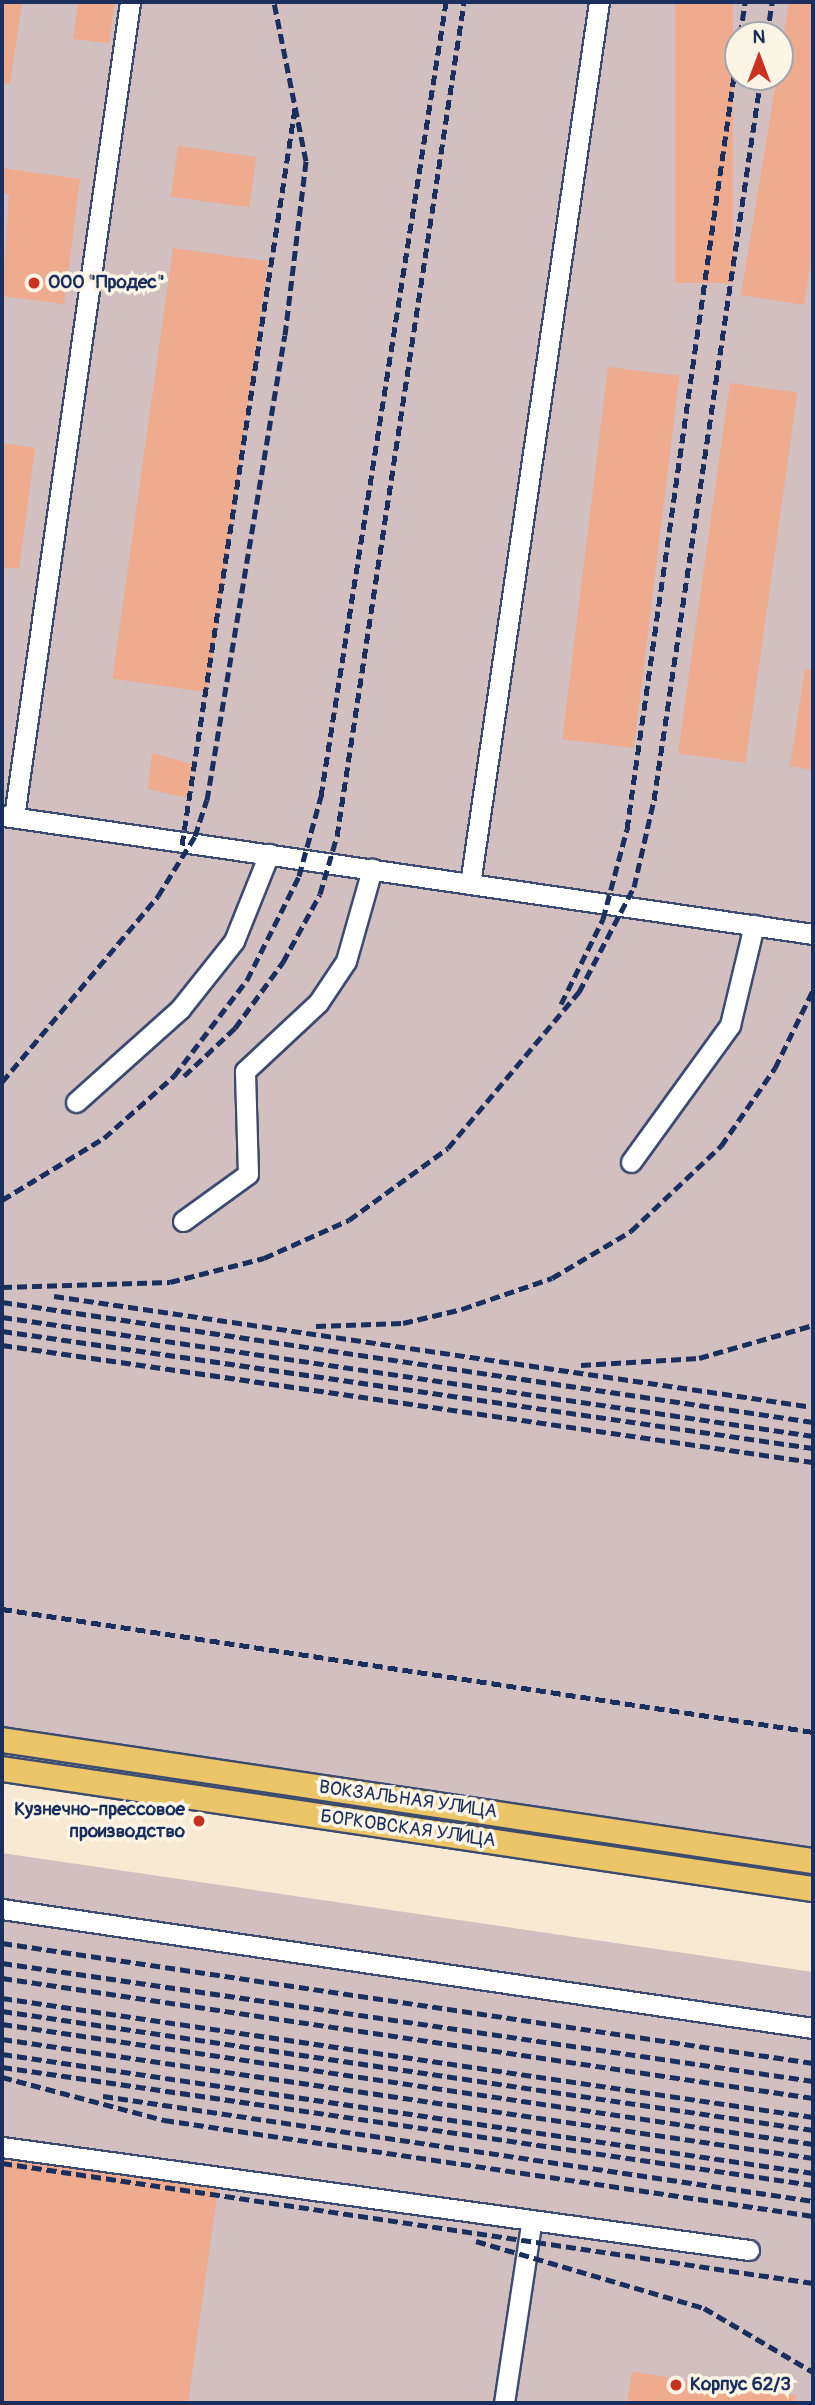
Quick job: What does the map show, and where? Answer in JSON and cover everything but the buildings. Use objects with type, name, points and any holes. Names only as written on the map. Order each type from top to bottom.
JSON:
[{"type":"main road","name":"ВОКЗАЛЬНАЯ УЛИЦА","points":[[2,1740],[813,1861]]},
{"type":"main road","name":"БОРКОВСКАЯ УЛИЦА","points":[[2,1769],[813,1889]]},
{"type":"lane","points":[[130,2],[8,816],[813,934]]},
{"type":"lane","points":[[470,884],[599,2]]},
{"type":"lane","points":[[76,1102],[180,1009],[234,941],[269,854]]},
{"type":"lane","points":[[183,1221],[248,1174],[246,1071],[318,1003],[346,961],[372,869]]},
{"type":"lane","points":[[631,1162],[730,1025],[754,925]]},
{"type":"lane","points":[[2,1909],[813,2028]]},
{"type":"lane","points":[[2,2147],[531,2225],[749,2250]]},
{"type":"lane","points":[[504,2403],[531,2225]]},
{"type":"shaded area","points":[[2,2],[813,2],[813,1855],[2,1733]]},
{"type":"shaded area","points":[[2,1853],[813,1972],[813,2403],[2,2403]]},
{"type":"railway","points":[[2,1082],[158,896],[195,836],[207,800],[285,335],[306,161],[274,2]]},
{"type":"railway","points":[[2,1200],[104,1138],[174,1076],[247,980],[299,876],[321,796],[446,2]]},
{"type":"railway","points":[[184,1076],[235,1028],[283,962],[320,894],[337,836],[464,2]]},
{"type":"railway","points":[[742,21],[745,2]]},
{"type":"railway","points":[[769,21],[772,2]]},
{"type":"railway","points":[[561,1004],[603,919],[627,829],[732,91]]},
{"type":"railway","points":[[2,1287],[170,1282],[264,1258],[349,1220],[448,1148],[579,992],[634,887],[654,800],[759,91]]},
{"type":"railway","points":[[182,845],[295,108]]},
{"type":"railway","points":[[316,1326],[403,1323],[462,1309],[552,1278],[631,1231],[721,1146],[775,1068],[813,990]]},
{"type":"railway","points":[[54,1296],[813,1407]]},
{"type":"railway","points":[[2,1302],[813,1422]]},
{"type":"railway","points":[[2,1317],[813,1436]]},
{"type":"railway","points":[[581,1365],[699,1358],[813,1325]]},
{"type":"railway","points":[[2,1331],[813,1448]]},
{"type":"railway","points":[[2,1345],[813,1462]]},
{"type":"railway","points":[[2,1609],[813,1732]]},
{"type":"railway","points":[[2,1943],[813,2063]]},
{"type":"railway","points":[[2,1963],[813,2081]]},
{"type":"railway","points":[[2,1978],[813,2098]]},
{"type":"railway","points":[[2,1998],[813,2117]]},
{"type":"railway","points":[[2,2011],[813,2130]]},
{"type":"railway","points":[[2,2024],[813,2144]]},
{"type":"railway","points":[[2,2039],[813,2158]]},
{"type":"railway","points":[[2,2054],[813,2173]]},
{"type":"railway","points":[[2,2067],[813,2185]]},
{"type":"railway","points":[[2,2077],[164,2120],[813,2216]]},
{"type":"railway","points":[[103,2096],[813,2201]]},
{"type":"railway","points":[[2,2163],[813,2283]]},
{"type":"railway","points":[[476,2241],[704,2308],[813,2372]]},
{"type":"place","name":"ООО \"Продес\"","points":[[34,283]]},
{"type":"place","name":"Кузнечно-прессовое производство","points":[[199,1821]]},
{"type":"place","name":"Корпус 62/3","points":[[676,2385]]}]
